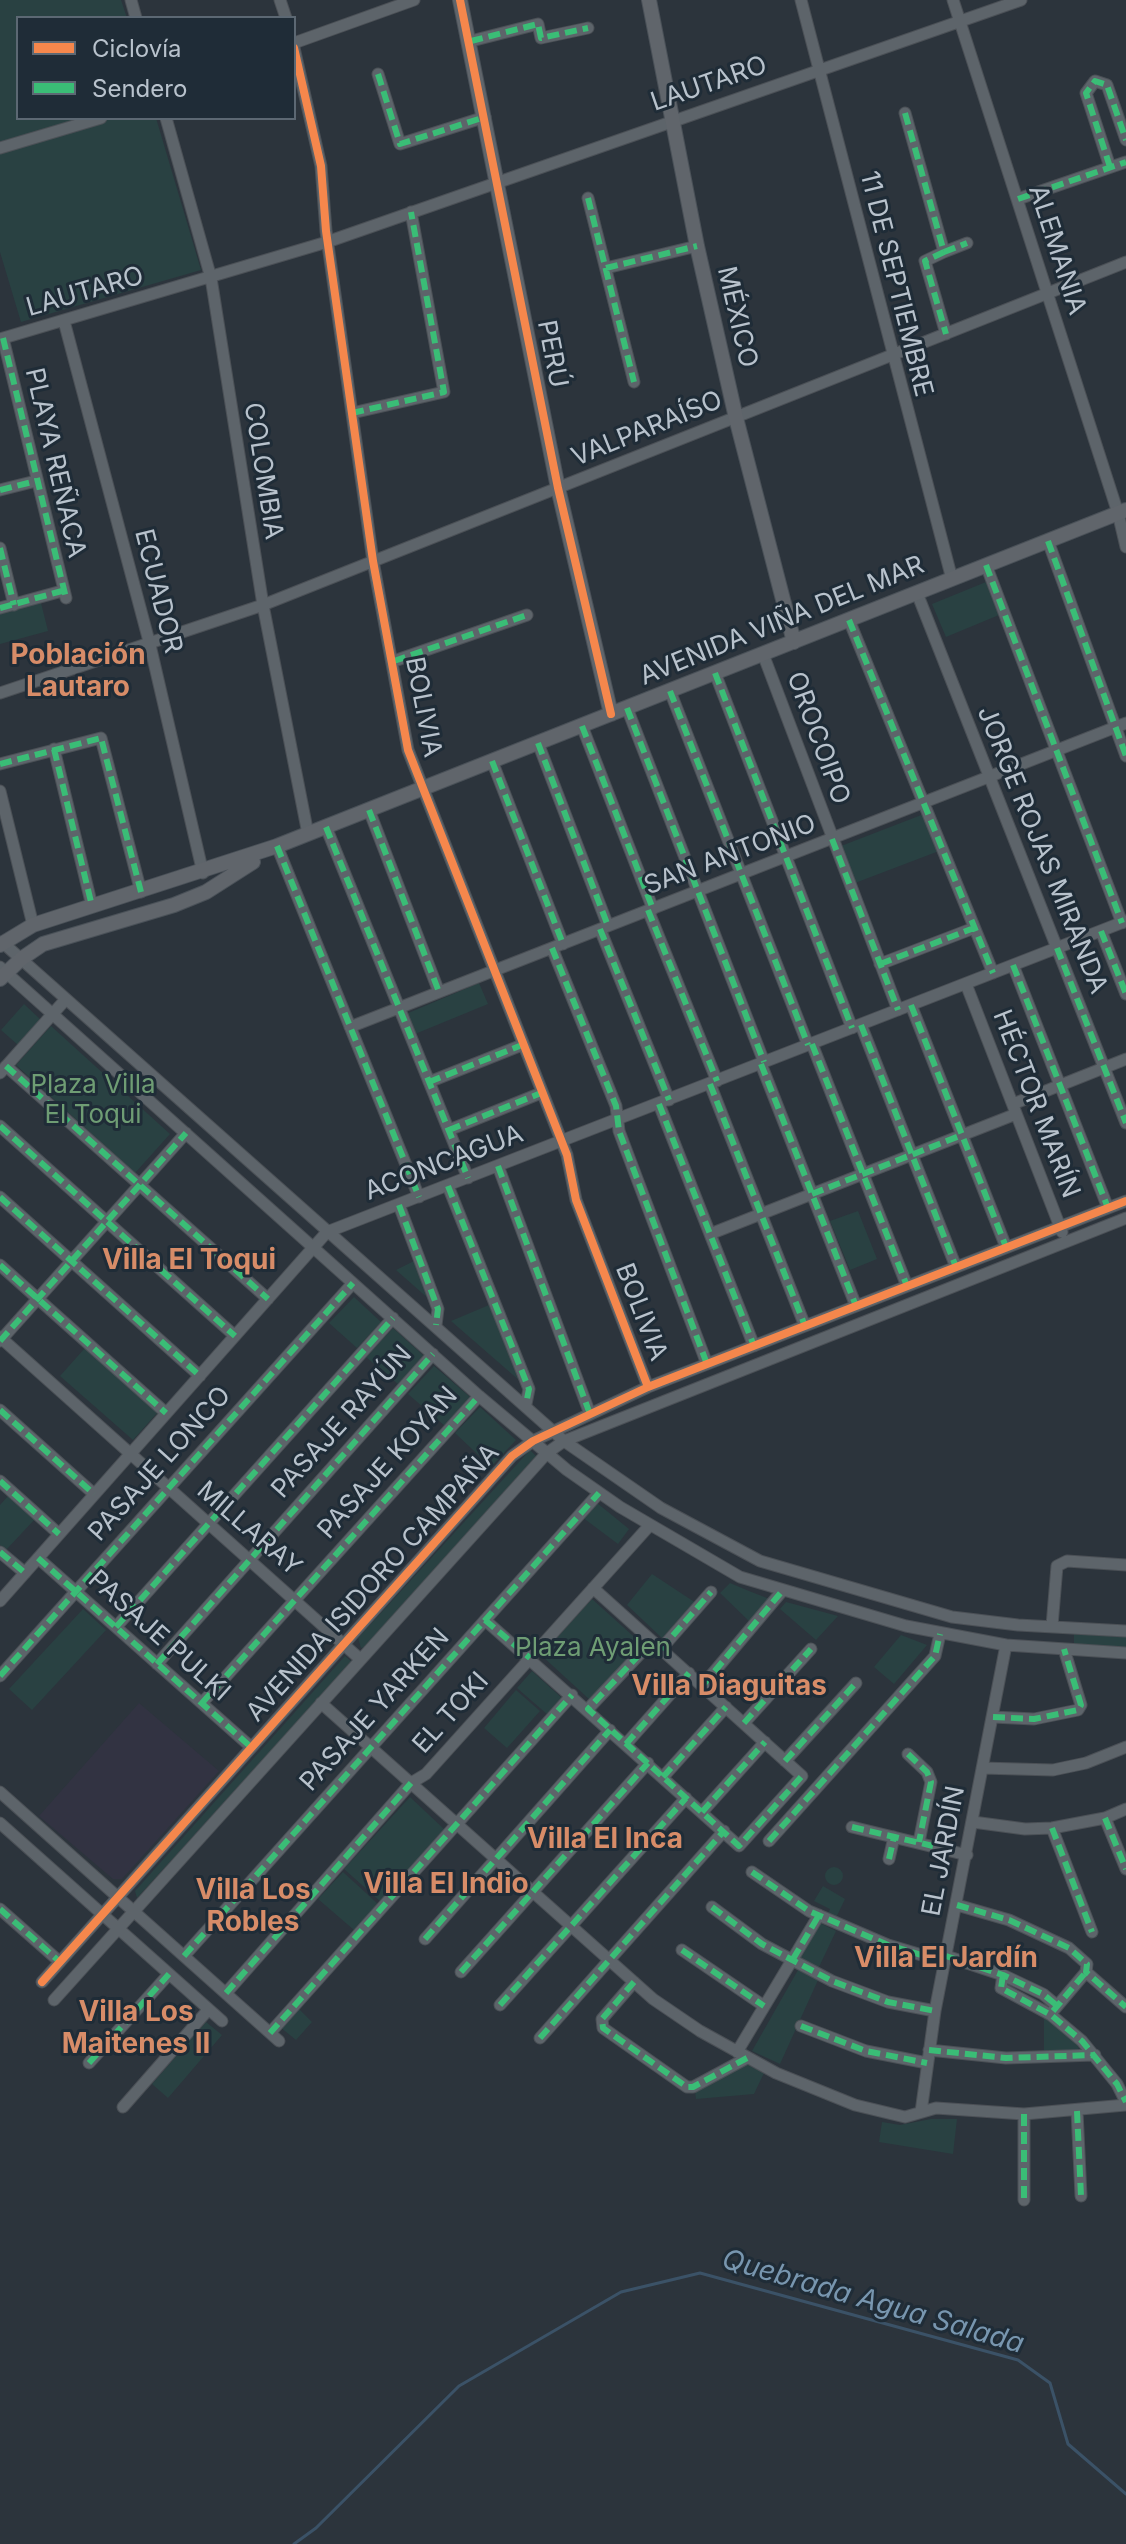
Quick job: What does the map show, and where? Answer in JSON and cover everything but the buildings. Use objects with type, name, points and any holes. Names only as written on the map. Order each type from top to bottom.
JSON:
[{"type":"main road","name":"PERÚ","points":[[460,0],[499,180],[558,488],[611,714]]},
{"type":"main road","name":"MÉXICO","points":[[649,0],[697,246],[736,418],[794,642]]},
{"type":"main road","name":"AVENIDA VIÑA DEL MAR","points":[[1,944],[33,925],[203,873],[277,846],[986,565],[1123,516]]},
{"type":"main road","name":"AVENIDA VIÑA DEL MAR","points":[[2,973],[55,939],[174,905],[213,886],[277,846]]},
{"type":"main road","points":[[203,873],[213,876],[213,886]]},
{"type":"street","points":[[296,45],[414,0]]},
{"type":"street","name":"11 DE SEPTIEMBRE","points":[[801,0],[891,356],[952,579]]},
{"type":"street","name":"ALEMANIA","points":[[953,0],[1123,516],[1126,547]]},
{"type":"street","name":"LAUTARO","points":[[1,339],[327,242],[1021,0]]},
{"type":"street","points":[[471,41],[538,24],[541,38],[588,28]]},
{"type":"street","name":"BOLIVIA","points":[[296,55],[321,166],[327,242],[373,561],[394,661],[408,750],[561,1142],[576,1200],[648,1387]]},
{"type":"street","points":[[378,74],[400,144],[485,117]]},
{"type":"street","points":[[1110,167],[1086,93],[1095,81],[1107,85],[1126,140]]},
{"type":"street","points":[[905,113],[944,252]]},
{"type":"street","points":[[0,148],[94,120]]},
{"type":"street","name":"COLOMBIA","points":[[167,120],[211,278],[263,605],[308,834]]},
{"type":"street","points":[[1018,199],[1126,162]]},
{"type":"street","points":[[588,198],[634,382]]},
{"type":"street","points":[[352,413],[444,392],[411,212]]},
{"type":"street","points":[[946,334],[925,261],[967,243]]},
{"type":"street","points":[[606,268],[697,246]]},
{"type":"street","name":"VALPARAÍSO","points":[[0,693],[263,605],[1126,262]]},
{"type":"street","name":"ECUADOR","points":[[64,321],[150,645],[203,873]]},
{"type":"street","name":"PLAYA REÑACA","points":[[1,339],[64,594],[14,605]]},
{"type":"street","points":[[0,490],[36,481]]},
{"type":"street","points":[[1048,541],[1120,725],[1126,756]]},
{"type":"street","points":[[0,548],[14,605],[0,608]]},
{"type":"street","points":[[986,565],[1124,922]]},
{"type":"street","name":"JORGE ROJAS MIRANDA","points":[[917,593],[1126,1123]]},
{"type":"street","points":[[394,661],[527,615]]},
{"type":"street","points":[[849,620],[993,973]]},
{"type":"street","name":"OROCOIPO","points":[[763,654],[898,1010]]},
{"type":"street","points":[[715,673],[786,856],[956,1267]]},
{"type":"street","points":[[670,691],[907,1286]]},
{"type":"street","points":[[627,708],[856,1306]]},
{"type":"street","name":"SAN ANTONIO","points":[[350,1027],[1120,725]]},
{"type":"street","points":[[582,726],[805,1326]]},
{"type":"street","points":[[0,764],[101,738],[141,892]]},
{"type":"street","points":[[538,743],[710,1234],[754,1346]]},
{"type":"street","points":[[54,749],[92,906]]},
{"type":"street","points":[[492,761],[616,1106],[619,1131],[707,1364]]},
{"type":"street","points":[[0,791],[33,925]]},
{"type":"street","points":[[369,810],[439,992]]},
{"type":"street","points":[[326,827],[468,1178]]},
{"type":"street","points":[[277,846],[419,1197]]},
{"type":"street","name":"ACONCAGUA","points":[[0,1601],[327,1232],[1124,922]]},
{"type":"street","points":[[880,964],[974,928]]},
{"type":"street","points":[[1101,931],[1126,994]]},
{"type":"street","points":[[1,944],[526,1404],[551,1430],[651,1502],[760,1561],[952,1617],[1126,1631]]},
{"type":"street","points":[[1013,965],[1108,1208]]},
{"type":"street","points":[[2,973],[53,1014],[479,1396],[599,1493],[650,1525],[740,1577],[940,1634],[1006,1645],[1126,1653]]},
{"type":"street","name":"HÉCTOR MARÍN","points":[[966,984],[1065,1240]]},
{"type":"street","points":[[66,999],[3,1069],[268,1299]]},
{"type":"street","points":[[911,1005],[1006,1247]]},
{"type":"street","points":[[429,1082],[522,1045]]},
{"type":"street","points":[[710,1234],[962,1135],[1060,1085],[1126,1059]]},
{"type":"street","points":[[449,1130],[541,1093]]},
{"type":"street","points":[[0,1126],[235,1336]]},
{"type":"street","points":[[1,1339],[186,1133]]},
{"type":"street","points":[[498,1166],[590,1414]]},
{"type":"street","points":[[448,1186],[529,1389],[526,1404]]},
{"type":"street","points":[[0,1197],[200,1376]]},
{"type":"street","name":"AVENIDA ISIDORO CAMPAÑA","points":[[42,1982],[512,1456],[551,1430],[648,1387],[1126,1201]]},
{"type":"street","points":[[399,1205],[437,1304],[436,1325]]},
{"type":"street","name":"AVENIDA ISIDORO CAMPAÑA","points":[[54,2000],[547,1453],[564,1441],[1126,1218]]},
{"type":"street","points":[[0,1265],[166,1413]]},
{"type":"street","name":"PASAJE LONCO","points":[[0,1676],[353,1283]]},
{"type":"street","points":[[116,1627],[393,1318]]},
{"type":"street","name":"MILLARAY","points":[[1,1339],[360,1659]]},
{"type":"street","name":"PASAJE RAYÚN","points":[[157,1664],[433,1354]]},
{"type":"street","name":"PASAJE KOYAN","points":[[202,1703],[479,1396]]},
{"type":"street","points":[[0,1410],[94,1494]]},
{"type":"street","points":[[0,1481],[59,1534]]},
{"type":"street","name":"PASAJE YARKEN","points":[[184,1956],[599,1493]]},
{"type":"street","name":"EL TOKI","points":[[226,1993],[411,1783],[421,1779],[650,1525]]},
{"type":"street","points":[[0,1552],[25,1573]]},
{"type":"street","name":"PASAJE PULKI","points":[[38,1558],[251,1747]]},
{"type":"street","points":[[1052,1626],[1057,1566],[1067,1561],[1126,1565]]},
{"type":"street","points":[[485,1620],[739,1846],[802,1776],[593,1588]]},
{"type":"street","points":[[703,1685],[783,1590]]},
{"type":"street","points":[[588,1709],[711,1592]]},
{"type":"street","points":[[769,1841],[935,1656],[940,1634]]},
{"type":"street","name":"EL JARDÍN","points":[[921,2112],[935,2011],[1006,1645]]},
{"type":"street","points":[[744,1723],[811,1649]]},
{"type":"street","points":[[993,1717],[1034,1719],[1078,1710],[1081,1705],[1064,1649]]},
{"type":"street","points":[[626,1744],[689,1673]]},
{"type":"street","points":[[785,1761],[856,1683]]},
{"type":"street","points":[[0,1792],[274,2037],[572,1695]]},
{"type":"street","points":[[321,1703],[653,1999],[742,2055],[793,2081],[855,2105],[905,2117],[936,2108],[1024,2114],[1077,2111],[1126,2103],[1095,2055],[1053,2010],[1043,1994],[1003,1975],[888,1945],[809,1911],[752,1872]]},
{"type":"street","points":[[663,1777],[726,1707]]},
{"type":"street","points":[[425,1939],[610,1730]]},
{"type":"street","points":[[702,1812],[765,1742]]},
{"type":"street","points":[[982,1768],[1053,1770],[1086,1763],[1126,1747]]},
{"type":"street","points":[[908,1754],[927,1772],[931,1782],[919,1842]]},
{"type":"street","points":[[461,1972],[648,1763]]},
{"type":"street","points":[[500,2005],[686,1798]]},
{"type":"street","points":[[973,1822],[1025,1829],[1052,1828],[1105,1818],[1126,1809]]},
{"type":"street","points":[[1105,1818],[1126,1869]]},
{"type":"street","points":[[0,1823],[222,2021]]},
{"type":"street","points":[[852,1827],[967,1855]]},
{"type":"street","points":[[1052,1828],[1092,1932]]},
{"type":"street","points":[[540,2038],[724,1831]]},
{"type":"street","points":[[889,1859],[894,1837]]},
{"type":"street","points":[[957,1905],[1049,1936],[1087,1964],[1086,1972],[1053,2010]]},
{"type":"street","points":[[712,1907],[762,1944],[846,1987],[888,2002],[935,2011]]},
{"type":"street","points":[[0,1909],[60,1962]]},
{"type":"street","points":[[634,1982],[602,2019],[603,2028],[687,2087],[693,2087],[742,2055],[764,2006],[819,1915]]},
{"type":"street","points":[[682,1950],[764,2006]]},
{"type":"street","points":[[1086,1972],[1126,2007]]},
{"type":"street","points":[[89,2063],[169,1974]]},
{"type":"street","points":[[123,2107],[208,2010]]},
{"type":"street","points":[[801,2026],[866,2051],[927,2063]]},
{"type":"street","points":[[929,2050],[1006,2058],[1095,2055]]},
{"type":"street","points":[[1077,2111],[1081,2196]]},
{"type":"street","points":[[1024,2114],[1024,2200]]},
{"type":"shaded area","points":[[139,1703],[219,1771],[122,1879],[113,1879],[39,1816]]},
{"type":"green space","points":[[0,0],[121,0],[126,16],[16,16],[16,120],[157,120],[201,270],[21,322],[0,252]]},
{"type":"green space","points":[[986,582],[999,615],[946,637],[932,604]]},
{"type":"green space","points":[[41,603],[48,631],[0,644],[0,611]]},
{"type":"green space","points":[[924,814],[939,851],[855,883],[841,846]]},
{"type":"green space","points":[[479,983],[488,1004],[415,1034],[406,1014]]},
{"type":"green space","points":[[24,1004],[41,1020],[18,1045],[1,1030]]},
{"type":"green space","name":"Plaza Villa El Toqui","points":[[51,1026],[170,1134],[135,1173],[16,1065]]},
{"type":"green space","points":[[858,1211],[877,1259],[850,1270],[830,1221]]},
{"type":"green space","points":[[414,1261],[430,1300],[396,1270]]},
{"type":"green space","points":[[354,1297],[381,1322],[357,1348],[329,1323]]},
{"type":"green space","points":[[489,1305],[520,1381],[451,1321]]},
{"type":"green space","points":[[393,1328],[424,1356],[399,1385],[366,1357]]},
{"type":"green space","points":[[85,1348],[158,1412],[133,1440],[60,1376]]},
{"type":"green space","points":[[434,1366],[470,1397],[445,1426],[408,1394]]},
{"type":"green space","points":[[480,1407],[516,1440],[491,1467],[455,1433]]},
{"type":"green space","points":[[530,1450],[536,1456],[369,1646],[361,1648],[358,1638]]},
{"type":"green space","points":[[9,1495],[35,1519],[6,1550],[0,1545],[0,1505]]},
{"type":"green space","points":[[597,1503],[629,1529],[618,1544],[582,1517]]},
{"type":"green space","points":[[652,1574],[696,1603],[663,1639],[627,1605]]},
{"type":"green space","points":[[730,1583],[772,1600],[750,1622],[720,1593]]},
{"type":"green space","name":"Plaza Ayalen","points":[[592,1599],[642,1644],[590,1700],[541,1655]]},
{"type":"green space","points":[[786,1602],[838,1616],[816,1640],[780,1609]]},
{"type":"green space","points":[[83,1609],[106,1630],[32,1710],[9,1689]]},
{"type":"green space","points":[[1074,1634],[1126,1637],[1126,1648],[1074,1644]]},
{"type":"green space","points":[[901,1635],[927,1645],[894,1684],[874,1667]]},
{"type":"green space","points":[[345,1656],[352,1662],[137,1898],[135,1891]]},
{"type":"green space","points":[[532,1671],[563,1699],[548,1715],[517,1688]]},
{"type":"green space","points":[[516,1690],[540,1711],[507,1748],[484,1728]]},
{"type":"green space","points":[[410,1797],[444,1829],[381,1902],[344,1869]]},
{"type":"green space","points":[[834,1867],[843,1876],[834,1885],[825,1876]]},
{"type":"green space","points":[[343,1872],[378,1904],[354,1930],[318,1899]]},
{"type":"green space","points":[[823,1886],[845,1899],[835,1920],[827,1916],[830,1909],[814,1901]]},
{"type":"green space","points":[[820,1923],[836,1931],[819,1967],[798,1958]]},
{"type":"green space","points":[[798,1970],[818,1980],[780,2064],[752,2051]]},
{"type":"green space","points":[[298,2008],[312,2022],[296,2040],[280,2027]]},
{"type":"green space","points":[[1044,2017],[1080,2045],[1077,2052],[1044,2052]]},
{"type":"green space","points":[[206,2022],[222,2035],[168,2098],[152,2084]]},
{"type":"green space","points":[[746,2064],[764,2073],[754,2094],[696,2099],[695,2091]]},
{"type":"green space","points":[[931,2119],[957,2119],[953,2154],[879,2142],[882,2122],[900,2125]]},
{"type":"waterway","name":"Quebrada Agua Salada","points":[[294,2544],[316,2528],[459,2386],[621,2292],[700,2273],[1018,2360],[1050,2383],[1068,2444],[1126,2494]]},
{"type":"marked path","points":[[471,41],[538,24],[541,38],[588,28]]},
{"type":"marked path","points":[[378,74],[400,144],[485,117]]},
{"type":"marked path","points":[[1110,167],[1086,93],[1095,81],[1107,85],[1126,140]]},
{"type":"marked path","points":[[905,113],[944,252],[925,261],[946,334]]},
{"type":"marked path","points":[[1018,199],[1126,162]]},
{"type":"marked path","points":[[588,198],[634,382]]},
{"type":"marked path","points":[[352,413],[444,392],[411,212]]},
{"type":"marked path","points":[[944,252],[967,243]]},
{"type":"marked path","points":[[606,268],[697,246]]},
{"type":"marked path","points":[[3,338],[66,598]]},
{"type":"marked path","points":[[0,490],[36,481]]},
{"type":"marked path","points":[[1048,541],[1126,756]]},
{"type":"marked path","points":[[0,548],[14,605]]},
{"type":"marked path","points":[[986,565],[1122,923]]},
{"type":"marked path","points":[[0,608],[62,591]]},
{"type":"marked path","points":[[394,661],[527,615]]},
{"type":"marked path","points":[[849,620],[993,973]]},
{"type":"marked path","points":[[715,673],[852,1028]]},
{"type":"marked path","points":[[670,691],[808,1045]]},
{"type":"marked path","points":[[627,708],[764,1062]]},
{"type":"marked path","points":[[582,726],[653,909]]},
{"type":"marked path","points":[[0,764],[101,738],[141,892]]},
{"type":"marked path","points":[[538,743],[608,926]]},
{"type":"marked path","points":[[54,749],[92,906]]},
{"type":"marked path","points":[[492,761],[563,944]]},
{"type":"marked path","points":[[369,810],[439,992]]},
{"type":"marked path","points":[[326,827],[468,1178]]},
{"type":"marked path","points":[[832,839],[898,1010]]},
{"type":"marked path","points":[[277,846],[419,1197]]},
{"type":"marked path","points":[[648,910],[717,1081]]},
{"type":"marked path","points":[[880,964],[974,928]]},
{"type":"marked path","points":[[600,929],[669,1100]]},
{"type":"marked path","points":[[1101,931],[1126,994]]},
{"type":"marked path","points":[[552,948],[616,1106],[619,1131],[707,1364]]},
{"type":"marked path","points":[[1057,948],[1126,1123]]},
{"type":"marked path","points":[[1013,965],[1108,1208]]},
{"type":"marked path","points":[[911,1005],[1006,1247]]},
{"type":"marked path","points":[[861,1025],[956,1267]]},
{"type":"marked path","points":[[812,1044],[907,1286]]},
{"type":"marked path","points":[[429,1082],[522,1045]]},
{"type":"marked path","points":[[761,1064],[856,1306]]},
{"type":"marked path","points":[[6,1066],[268,1299]]},
{"type":"marked path","points":[[710,1084],[805,1326]]},
{"type":"marked path","points":[[449,1130],[541,1093]]},
{"type":"marked path","points":[[659,1104],[754,1346]]},
{"type":"marked path","points":[[0,1126],[235,1336]]},
{"type":"marked path","points":[[0,1341],[186,1133]]},
{"type":"marked path","points":[[812,1194],[962,1135]]},
{"type":"marked path","points":[[498,1166],[590,1414]]},
{"type":"marked path","points":[[448,1186],[529,1389],[526,1404]]},
{"type":"marked path","points":[[0,1197],[200,1376]]},
{"type":"marked path","points":[[399,1205],[438,1309],[436,1325]]},
{"type":"marked path","points":[[0,1265],[166,1413]]},
{"type":"marked path","points":[[0,1676],[353,1283]]},
{"type":"marked path","points":[[116,1627],[393,1318]]},
{"type":"marked path","points":[[157,1664],[433,1354]]},
{"type":"marked path","points":[[202,1703],[479,1396]]},
{"type":"marked path","points":[[0,1410],[94,1494]]},
{"type":"marked path","points":[[0,1481],[59,1534]]},
{"type":"marked path","points":[[184,1956],[599,1493]]},
{"type":"marked path","points":[[0,1552],[25,1573]]},
{"type":"marked path","points":[[38,1558],[251,1747]]},
{"type":"marked path","points":[[703,1685],[783,1590]]},
{"type":"marked path","points":[[661,1649],[711,1592]]},
{"type":"marked path","points":[[485,1620],[530,1658]]},
{"type":"marked path","points":[[769,1841],[935,1656],[940,1634]]},
{"type":"marked path","points":[[652,1641],[588,1709],[739,1846],[802,1776]]},
{"type":"marked path","points":[[744,1723],[811,1649]]},
{"type":"marked path","points":[[993,1717],[1034,1719],[1078,1710],[1081,1705],[1064,1649]]},
{"type":"marked path","points":[[626,1744],[689,1673]]},
{"type":"marked path","points":[[785,1761],[856,1683]]},
{"type":"marked path","points":[[270,2033],[572,1695]]},
{"type":"marked path","points":[[663,1777],[726,1707]]},
{"type":"marked path","points":[[425,1939],[610,1730]]},
{"type":"marked path","points":[[702,1812],[765,1742]]},
{"type":"marked path","points":[[908,1754],[927,1772],[931,1782],[919,1842]]},
{"type":"marked path","points":[[461,1972],[648,1763]]},
{"type":"marked path","points":[[226,1993],[411,1783]]},
{"type":"marked path","points":[[500,2005],[686,1798]]},
{"type":"marked path","points":[[1105,1818],[1126,1869]]},
{"type":"marked path","points":[[852,1827],[933,1846]]},
{"type":"marked path","points":[[1052,1828],[1092,1932]]},
{"type":"marked path","points":[[540,2038],[724,1831]]},
{"type":"marked path","points":[[889,1859],[894,1837]]},
{"type":"marked path","points":[[752,1872],[809,1911],[888,1945],[945,1962]]},
{"type":"marked path","points":[[957,1905],[1009,1920],[1069,1948],[1087,1964],[1086,1972],[1126,2007]]},
{"type":"marked path","points":[[712,1907],[762,1944],[832,1981],[888,2002],[935,2011]]},
{"type":"marked path","points":[[0,1909],[60,1962]]},
{"type":"marked path","points":[[793,1959],[819,1915]]},
{"type":"marked path","points":[[682,1950],[764,2006]]},
{"type":"marked path","points":[[946,1956],[1003,1975],[1043,1994],[1055,2004]]},
{"type":"marked path","points":[[1053,2011],[1086,1972]]},
{"type":"marked path","points":[[89,2063],[169,1974]]},
{"type":"marked path","points":[[1003,1975],[1001,1988],[1051,2015],[1082,2041],[1117,2084],[1126,2102]]},
{"type":"marked path","points":[[634,1982],[602,2019],[603,2028],[687,2087],[693,2087],[747,2058]]},
{"type":"marked path","points":[[801,2026],[866,2051],[927,2063]]},
{"type":"marked path","points":[[929,2050],[1006,2058],[1095,2055]]},
{"type":"marked path","points":[[1077,2111],[1081,2196]]},
{"type":"marked path","points":[[1024,2114],[1024,2200]]},
{"type":"cycle path","points":[[460,0],[558,488],[611,714]]},
{"type":"cycle path","points":[[296,57],[321,166],[326,231],[373,561],[408,750],[567,1155],[576,1200],[648,1387]]},
{"type":"cycle path","points":[[42,1982],[512,1456],[533,1441],[648,1387],[1126,1201]]},
{"type":"district","name":"Población Lautaro","points":[[78,672]]},
{"type":"district","name":"Villa El Toqui","points":[[189,1261]]},
{"type":"district","name":"Villa Diaguitas","points":[[729,1687]]},
{"type":"district","name":"Villa El Inca","points":[[605,1840]]},
{"type":"district","name":"Villa El Indio","points":[[446,1885]]},
{"type":"district","name":"Villa Los Robles","points":[[253,1907]]},
{"type":"district","name":"Villa El Jardín","points":[[946,1959]]},
{"type":"district","name":"Villa Los Maitenes II","points":[[136,2029]]}]
